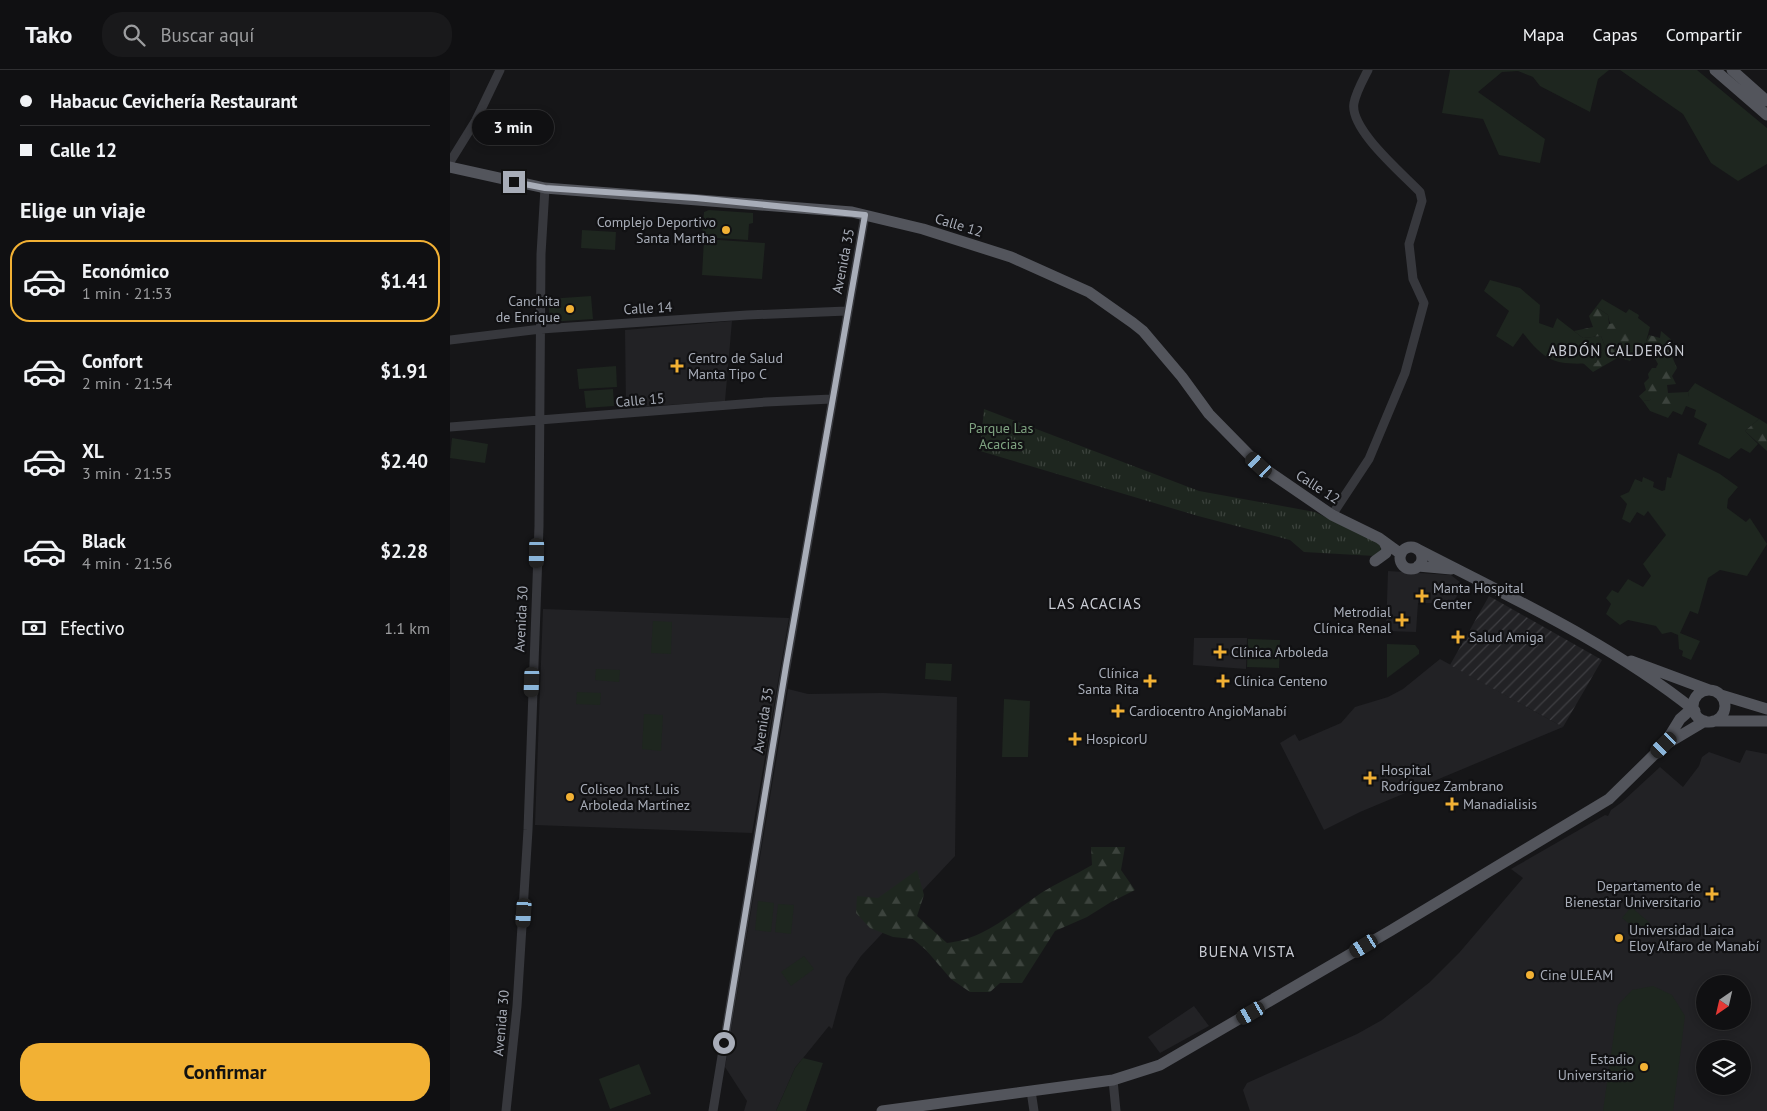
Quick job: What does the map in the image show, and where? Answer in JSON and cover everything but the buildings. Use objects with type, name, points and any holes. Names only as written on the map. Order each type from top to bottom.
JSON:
[{"type":"main road","points":[[1715,70],[1767,115]]},
{"type":"main road","points":[[1732,70],[1767,101]]},
{"type":"main road","name":"Calle 12","points":[[450,167],[545,188],[696,198],[865,215],[923,229],[1011,257],[1089,292],[1143,331],[1210,414],[1259,465],[1332,515],[1363,530],[1401,554]]},
{"type":"main road","name":"Calle 12","points":[[1363,530],[1415,548],[1625,659],[1673,693],[1694,711]]},
{"type":"main road","points":[[1374,561],[1386,554],[1387,548],[1384,542]]},
{"type":"main road","points":[[1415,548],[1422,557],[1418,566],[1412,568],[1405,567],[1401,554],[1404,549],[1415,548]]},
{"type":"main road","name":"Calle 12","points":[[1418,566],[1458,570]]},
{"type":"main road","name":"Calle 12","points":[[1625,659],[1647,665],[1708,690]]},
{"type":"main road","points":[[1767,709],[1708,690],[1696,697],[1694,711],[1698,717],[1709,721],[1767,720]]},
{"type":"main road","points":[[1673,693],[1680,708],[1680,719]]},
{"type":"main road","points":[[1664,745],[1709,721],[1721,717],[1725,708],[1721,695]]},
{"type":"main road","points":[[886,1111],[1113,1080],[1140,1072],[1179,1055],[1576,821],[1609,799],[1664,745],[1680,719],[1688,712],[1694,711]]},
{"type":"street","points":[[450,162],[476,120],[500,70]]},
{"type":"street","points":[[1332,515],[1369,459],[1405,372],[1424,303],[1414,279],[1409,244],[1422,201],[1420,192],[1371,142],[1356,116],[1353,104],[1368,70]]},
{"type":"street","name":"Avenida 30","points":[[506,1111],[517,1006],[525,885],[541,421],[541,329],[545,188]]},
{"type":"street","name":"Avenida 35","points":[[713,1111],[832,399],[865,215]]},
{"type":"street","name":"Calle 14","points":[[450,340],[541,329],[747,315],[847,311]]},
{"type":"street","name":"Calle 15","points":[[450,427],[766,402],[832,399]]},
{"type":"street","points":[[1113,1080],[1116,1111]]},
{"type":"street","points":[[1031,1091],[1034,1111]]},
{"type":"shaded area","name":"Centro de Salud Manta Tipo C","points":[[732,321],[725,401],[626,408],[625,330]]},
{"type":"shaded area","name":"Manta Hospital Center","points":[[1388,571],[1451,575],[1461,583],[1461,589],[1453,603],[1418,603],[1416,632],[1386,631]]},
{"type":"shaded area","points":[[1489,596],[1602,660],[1563,727],[1450,665]]},
{"type":"shaded area","points":[[543,609],[789,618],[752,833],[535,825]]},
{"type":"shaded area","name":"Clínica Arboleda","points":[[1194,638],[1247,638],[1246,669],[1193,665]]},
{"type":"shaded area","name":"Hospital Rodríguez Zambrano","points":[[1440,659],[1563,727],[1360,812],[1324,830],[1280,743],[1295,734],[1299,741],[1341,723],[1355,707],[1388,697],[1403,689]]},
{"type":"shaded area","points":[[788,689],[808,694],[883,693],[957,697],[955,856],[861,956],[846,978],[832,1029],[829,1026],[795,1068],[776,1111],[744,1111],[747,1101],[725,1067]]},
{"type":"shaded area","name":"Universidad Laica Eloy Alfaro de Manabí","points":[[1746,750],[1767,754],[1767,1111],[1250,1111],[1243,1090],[1247,1083],[1357,1034],[1382,1020],[1430,982],[1459,953],[1523,878],[1511,869],[1605,815],[1608,816],[1611,810],[1660,767],[1683,787],[1699,766],[1702,757],[1709,752],[1740,763]]},
{"type":"shaded area","points":[[1194,1006],[1209,1026],[1160,1053],[1148,1037]]},
{"type":"green space","points":[[1450,70],[1609,70],[1598,79],[1590,112],[1540,86],[1533,77],[1518,71],[1502,72],[1478,92],[1545,139],[1540,163],[1499,155],[1483,119],[1442,113]]},
{"type":"green space","points":[[1620,70],[1697,70],[1767,128],[1767,164],[1738,181],[1711,163],[1683,114]]},
{"type":"green space","name":"Complejo Deportivo Santa Martha","points":[[709,210],[753,213],[753,223],[749,224],[748,240],[702,237],[704,212]]},
{"type":"green space","points":[[582,230],[616,232],[615,250],[581,248]]},
{"type":"green space","points":[[704,239],[765,243],[762,279],[702,275]]},
{"type":"green space","points":[[1490,280],[1520,288],[1540,305],[1539,323],[1553,328],[1557,318],[1583,338],[1601,336],[1605,346],[1596,363],[1562,363],[1546,357],[1523,333],[1513,347],[1496,336],[1509,311],[1484,291]]},
{"type":"green space","name":"Canchita de Enrique","points":[[591,296],[593,319],[550,322],[548,299]]},
{"type":"green space","points":[[1602,299],[1626,313],[1629,309],[1639,315],[1638,318],[1650,327],[1646,342],[1649,346],[1634,355],[1611,326],[1608,315],[1596,307]]},
{"type":"green space","points":[[1596,307],[1608,315],[1609,324],[1621,322],[1632,330],[1628,343],[1634,355],[1630,361],[1619,357],[1593,372],[1583,363],[1596,363],[1605,346],[1601,336],[1583,338],[1574,331],[1593,327],[1589,316]]},
{"type":"green space","points":[[1661,331],[1674,342],[1667,345],[1677,368],[1672,376],[1676,384],[1667,385],[1668,393],[1688,392],[1689,397],[1673,405],[1655,403],[1653,396],[1650,400],[1643,401],[1639,396],[1646,390],[1644,383],[1649,378],[1648,374],[1658,364],[1646,342],[1649,335],[1660,338]]},
{"type":"green space","points":[[616,366],[617,387],[579,389],[577,369]]},
{"type":"green space","points":[[1695,383],[1759,419],[1745,431],[1758,444],[1750,453],[1741,448],[1729,459],[1698,444],[1707,424],[1694,417],[1696,410],[1686,406],[1682,415],[1673,411],[1668,418],[1650,411],[1643,401],[1650,400],[1652,395],[1689,397],[1688,392]]},
{"type":"green space","points":[[613,389],[614,406],[586,408],[584,391]]},
{"type":"green space","name":"Parque Las Acacias","points":[[984,409],[1199,491],[1315,512],[1380,544],[1381,551],[1375,556],[1304,552],[1290,540],[1198,516],[980,451]]},
{"type":"green space","points":[[1759,419],[1767,424],[1767,451],[1745,431]]},
{"type":"green space","points":[[452,438],[488,444],[485,463],[450,458]]},
{"type":"green space","points":[[1678,453],[1720,474],[1738,487],[1728,499],[1727,508],[1746,522],[1750,518],[1767,544],[1747,576],[1720,570],[1708,578],[1698,614],[1690,611],[1680,633],[1700,641],[1691,660],[1682,656],[1683,651],[1679,649],[1678,635],[1671,632],[1662,634],[1656,626],[1628,620],[1620,625],[1606,614],[1611,604],[1606,598],[1612,590],[1618,593],[1628,579],[1643,587],[1651,576],[1643,564],[1666,535],[1648,511],[1644,516],[1637,512],[1630,523],[1622,519],[1627,504],[1620,496],[1629,492],[1635,479],[1642,482],[1643,477],[1654,482],[1653,487],[1662,491],[1665,490],[1667,477],[1671,478]]},
{"type":"green space","points":[[653,621],[672,622],[671,654],[651,653]]},
{"type":"green space","points":[[1248,639],[1280,640],[1279,668],[1247,667]]},
{"type":"green space","points":[[1387,644],[1415,645],[1419,650],[1419,654],[1387,678]]},
{"type":"green space","points":[[926,663],[952,664],[951,681],[925,679]]},
{"type":"green space","points":[[596,669],[620,670],[619,682],[595,680]]},
{"type":"green space","points":[[577,692],[601,693],[600,705],[576,704]]},
{"type":"green space","points":[[1004,699],[1030,701],[1028,757],[1002,757]]},
{"type":"green space","points":[[644,714],[663,715],[661,751],[642,749]]},
{"type":"green space","points":[[1091,847],[1125,847],[1121,870],[1135,890],[1087,917],[1055,931],[1022,983],[1000,983],[990,992],[970,992],[951,979],[926,950],[913,939],[893,937],[870,928],[856,913],[857,896],[878,898],[917,870],[924,895],[917,916],[947,943],[961,941],[985,931],[1041,893],[1092,865]]},
{"type":"green space","points":[[758,901],[774,903],[771,932],[755,930]]},
{"type":"green space","points":[[778,904],[794,905],[791,934],[775,932]]},
{"type":"green space","points":[[1631,907],[1650,923],[1641,933],[1622,918]]},
{"type":"green space","points":[[804,956],[814,969],[791,986],[781,972]]},
{"type":"green space","name":"Estadio Universitario","points":[[1653,986],[1672,995],[1685,1016],[1673,1111],[1603,1111],[1618,1005],[1632,990]]},
{"type":"green space","points":[[803,1058],[823,1063],[806,1111],[776,1111],[795,1068]]},
{"type":"green space","points":[[639,1064],[651,1094],[610,1109],[599,1079]]},
{"type":"place","name":"Complejo Deportivo Santa Martha","points":[[726,230]]},
{"type":"place","name":"Canchita de Enrique","points":[[570,309]]},
{"type":"place","name":"Centro de Salud Manta Tipo C","points":[[677,366]]},
{"type":"place","name":"Manta Hospital Center","points":[[1422,596]]},
{"type":"place","name":"Metrodial Clínica Renal","points":[[1402,620]]},
{"type":"place","name":"Salud Amiga","points":[[1458,637]]},
{"type":"place","name":"Clínica Arboleda","points":[[1220,652]]},
{"type":"place","name":"Clínica Santa Rita","points":[[1150,681]]},
{"type":"place","name":"Clínica Centeno","points":[[1223,681]]},
{"type":"place","name":"Cardiocentro AngioManabí","points":[[1118,711]]},
{"type":"place","name":"HospicorU","points":[[1075,739]]},
{"type":"place","name":"Hospital Rodríguez Zambrano","points":[[1370,778]]},
{"type":"place","name":"Coliseo Inst. Luis Arboleda Martínez","points":[[570,797]]},
{"type":"place","name":"Manadialisis","points":[[1452,804]]},
{"type":"place","name":"Departamento de Bienestar Universitario","points":[[1712,894]]},
{"type":"place","name":"Universidad Laica Eloy Alfaro de Manabí","points":[[1619,938]]},
{"type":"place","name":"Cine ULEAM","points":[[1530,975]]},
{"type":"place","name":"Estadio Universitario","points":[[1644,1067]]},
{"type":"district","name":"ABDÓN CALDERÓN","points":[[1617,350]]},
{"type":"district","name":"LAS ACACIAS","points":[[1095,603]]},
{"type":"district","name":"BUENA VISTA","points":[[1247,951]]},
{"type":"route","points":[[514,182],[545,188],[696,198],[852,212],[865,215],[786,666],[724,1043]]}]
